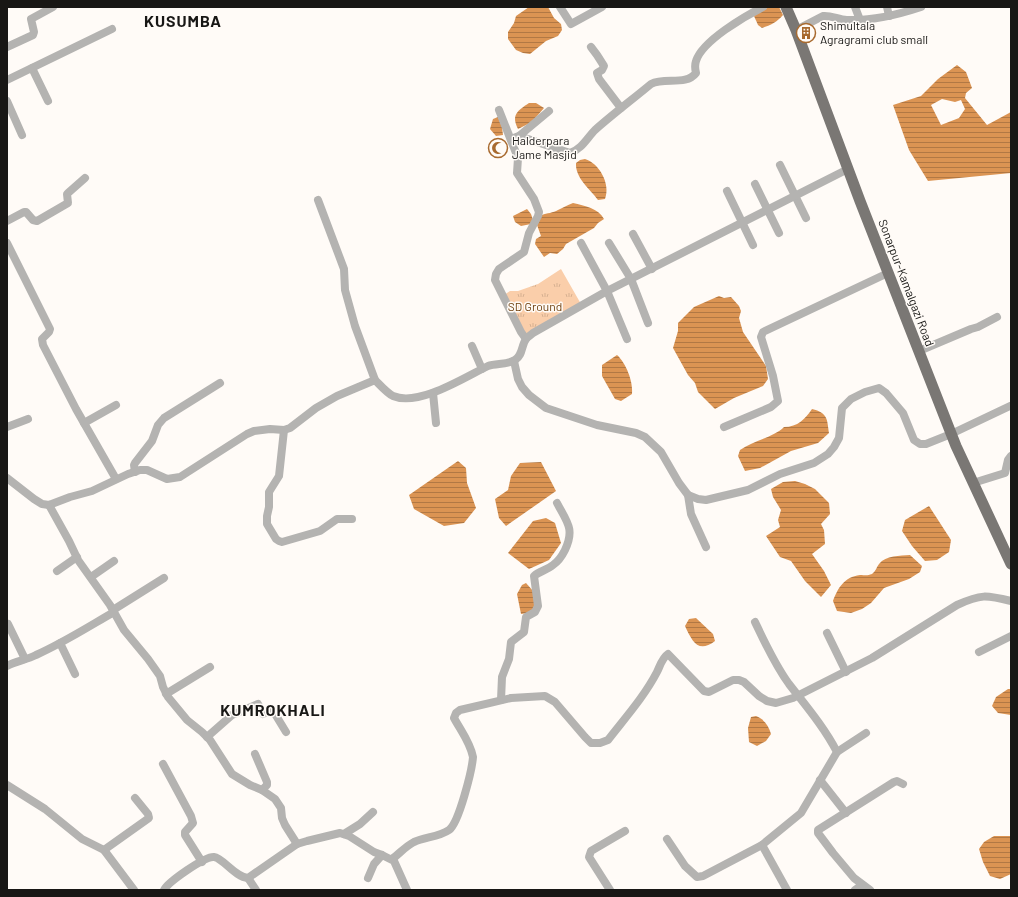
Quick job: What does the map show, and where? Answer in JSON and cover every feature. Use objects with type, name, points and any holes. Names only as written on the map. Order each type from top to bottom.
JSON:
[{"type":"main road","name":"Sonarpur-Kamalgazi Road","points":[[786,7],[951,434],[1011,564]]},
{"type":"street","points":[[7,47],[33,35],[34,32],[31,19],[52,7]]},
{"type":"street","points":[[560,7],[571,24],[602,7]]},
{"type":"street","points":[[515,138],[570,153],[576,151],[595,130],[651,84],[656,81],[686,80],[692,78],[696,73],[695,62],[697,58],[710,42],[746,16],[763,7]]},
{"type":"street","points":[[856,7],[860,20]]},
{"type":"street","points":[[887,7],[890,16]]},
{"type":"street","points":[[796,30],[823,16],[826,11],[839,20],[860,20],[890,16],[921,7]]},
{"type":"street","points":[[7,80],[112,29]]},
{"type":"street","points":[[591,47],[604,66],[598,73],[599,79],[621,108]]},
{"type":"street","points":[[32,68],[48,101]]},
{"type":"street","points":[[7,101],[22,135]]},
{"type":"street","points":[[499,110],[515,138],[518,158],[517,172],[534,199],[539,212],[529,233],[524,252],[499,269],[495,280],[526,339]]},
{"type":"street","points":[[515,138],[549,111]]},
{"type":"street","points":[[780,166],[806,218]]},
{"type":"street","points":[[318,200],[344,269],[345,290],[354,326],[375,380],[393,396],[412,398],[433,393],[490,365],[514,361],[520,356],[526,339],[533,334],[608,291],[848,169]]},
{"type":"street","points":[[7,221],[24,212],[26,212],[33,220],[37,221],[68,203],[68,193],[85,178]]},
{"type":"street","points":[[755,184],[779,233]]},
{"type":"street","points":[[727,191],[753,245]]},
{"type":"street","points":[[633,234],[652,269]]},
{"type":"street","points":[[7,243],[50,329],[42,339],[43,345],[84,423],[116,479]]},
{"type":"street","points":[[581,243],[608,291],[627,339]]},
{"type":"street","points":[[609,243],[631,279],[648,323]]},
{"type":"street","points":[[724,427],[771,407],[778,401],[773,376],[761,337],[763,332],[888,273]]},
{"type":"street","points":[[919,351],[997,318]]},
{"type":"street","points":[[472,346],[482,369]]},
{"type":"street","points":[[514,361],[518,380],[522,387],[529,395],[546,408],[597,425],[636,433],[645,437],[660,452],[688,495],[691,514],[706,548]]},
{"type":"street","points":[[7,478],[34,499],[42,504],[49,505],[70,497],[92,492],[116,479],[135,472],[147,470],[159,477],[173,479],[180,477],[251,433],[270,429],[284,430],[298,423],[322,404],[375,380]]},
{"type":"street","points":[[135,472],[135,463],[152,441],[158,425],[164,418],[220,383]]},
{"type":"street","points":[[688,495],[706,500],[726,496],[748,490],[780,474],[814,463],[834,448],[839,438],[842,408],[851,399],[865,392],[879,388],[886,393],[903,413],[914,440],[920,444],[926,444],[951,434],[1010,406]]},
{"type":"street","points":[[433,393],[436,423]]},
{"type":"street","points":[[84,423],[116,404]]},
{"type":"street","points":[[7,427],[28,419]]},
{"type":"street","points":[[284,430],[280,471],[279,476],[269,492],[269,507],[267,516],[267,524],[278,542],[316,533],[337,519],[352,519]]},
{"type":"street","points":[[973,483],[1008,472],[1008,460],[1011,456]]},
{"type":"street","points":[[501,700],[502,677],[509,660],[510,644],[512,640],[524,632],[526,617],[535,612],[538,606],[534,576],[557,562],[570,540],[571,533],[569,525],[557,503]]},
{"type":"street","points":[[49,505],[77,557],[114,611],[124,630],[160,676],[166,694],[187,720],[207,736],[232,774],[262,790],[279,804],[285,825],[297,844]]},
{"type":"street","points":[[57,571],[77,557]]},
{"type":"street","points":[[91,577],[114,561]]},
{"type":"street","points":[[7,666],[17,661],[35,656],[60,643],[114,611],[164,578]]},
{"type":"street","points":[[392,859],[415,842],[450,830],[453,826],[462,804],[473,756],[472,749],[456,722],[455,716],[460,710],[511,698],[545,696],[555,702],[588,740],[592,743],[600,744],[608,740],[641,698],[650,685],[663,659],[668,654],[704,691],[709,692],[733,680],[738,680],[744,682],[758,696],[772,703],[786,701],[799,696],[872,658],[957,605],[972,598],[982,596],[1011,601]]},
{"type":"street","points":[[755,622],[778,666],[790,685],[829,736],[837,752]]},
{"type":"street","points":[[8,624],[25,659]]},
{"type":"street","points":[[827,633],[846,672]]},
{"type":"street","points":[[979,652],[1011,636]]},
{"type":"street","points":[[60,643],[75,674]]},
{"type":"street","points":[[166,694],[210,667]]},
{"type":"street","points":[[207,736],[232,715],[258,704],[263,714],[272,710],[286,732]]},
{"type":"street","points":[[668,839],[685,866],[697,877],[700,877],[762,845],[801,813],[837,752],[866,733]]},
{"type":"street","points":[[255,754],[267,782],[267,785],[262,790]]},
{"type":"street","points":[[163,764],[191,816],[193,823],[185,832],[185,835],[202,862]]},
{"type":"street","points":[[820,780],[846,813]]},
{"type":"street","points":[[870,890],[858,887],[854,878],[833,854],[818,833],[818,830],[894,782],[897,781],[903,784]]},
{"type":"street","points":[[7,785],[45,809],[82,840],[104,850],[134,890]]},
{"type":"street","points":[[104,850],[149,818],[148,814],[135,798]]},
{"type":"street","points":[[344,834],[360,824],[373,812]]},
{"type":"street","points":[[610,890],[589,857],[589,854],[591,851],[625,830]]},
{"type":"street","points":[[164,890],[170,883],[202,862],[214,857],[242,877],[248,878],[283,856],[297,844],[340,833],[374,852],[392,859],[397,865],[405,889]]},
{"type":"street","points":[[762,845],[787,890]]},
{"type":"street","points":[[368,878],[374,864],[382,855]]},
{"type":"street","points":[[248,878],[256,890]]},
{"type":"green space","name":"SD Ground","points":[[561,269],[581,304],[526,336],[504,295],[510,291],[518,291],[538,284]]},
{"type":"shaded area","points":[[529,7],[548,7],[554,18],[561,24],[562,30],[558,36],[546,41],[530,54],[516,50],[508,39],[508,32],[514,23],[516,16]]},
{"type":"shaded area","points":[[769,7],[779,7],[783,15],[774,23],[762,28],[758,25],[754,16]]},
{"type":"shaded area","points":[[957,65],[966,72],[972,88],[966,93],[965,98],[987,125],[1011,112],[1011,173],[928,181],[909,150],[893,105],[921,96],[938,79]],"holes":[[[942,99],[955,102],[961,100],[965,109],[959,118],[941,125],[931,105]]]},
{"type":"shaded area","points":[[529,103],[536,103],[544,108],[532,122],[518,129],[515,120],[516,114],[521,108]]},
{"type":"shaded area","points":[[498,117],[503,135],[496,136],[490,129],[493,119]]},
{"type":"shaded area","points":[[585,159],[590,161],[599,169],[605,181],[605,199],[598,200],[578,174],[576,163]]},
{"type":"shaded area","points":[[573,203],[595,210],[604,219],[594,228],[566,244],[557,254],[550,253],[544,257],[535,244],[536,239],[541,236],[537,225],[542,215],[554,212]]},
{"type":"shaded area","points":[[527,209],[533,220],[531,224],[521,226],[515,222],[513,216]]},
{"type":"shaded area","points":[[719,296],[724,298],[731,297],[739,306],[741,311],[739,318],[743,332],[766,366],[768,379],[763,386],[734,398],[715,409],[698,392],[695,383],[688,375],[673,348],[678,331],[678,323],[694,307]]},
{"type":"shaded area","points":[[617,355],[626,367],[632,389],[632,394],[621,401],[615,399],[602,376],[602,365]]},
{"type":"shaded area","points":[[812,409],[821,412],[826,417],[829,433],[818,443],[791,451],[760,468],[745,471],[738,456],[740,450],[775,434],[784,427],[797,424],[804,419]]},
{"type":"shaded area","points":[[458,461],[466,468],[467,483],[476,508],[464,523],[444,526],[414,509],[409,495]]},
{"type":"shaded area","points":[[541,462],[556,491],[506,526],[499,518],[495,499],[508,490],[511,476],[520,463]]},
{"type":"shaded area","points":[[795,481],[815,489],[829,503],[830,514],[821,524],[824,530],[825,544],[812,554],[824,571],[831,585],[821,597],[805,581],[791,561],[780,557],[766,536],[780,527],[778,520],[781,510],[773,497],[771,489],[783,482]]},
{"type":"shaded area","points":[[929,506],[951,540],[949,552],[937,560],[925,561],[902,531],[905,520]]},
{"type":"shaded area","points":[[546,518],[555,523],[561,543],[549,560],[529,569],[508,553],[533,521]]},
{"type":"shaded area","points":[[910,555],[922,566],[920,572],[909,579],[884,588],[871,603],[862,609],[851,613],[837,611],[833,601],[842,584],[854,576],[872,574],[879,564],[885,559],[893,556]]},
{"type":"shaded area","points":[[526,583],[534,592],[536,612],[521,614],[517,594],[522,585]]},
{"type":"shaded area","points":[[696,618],[713,634],[715,641],[709,645],[700,646],[696,644],[685,626],[689,619]]},
{"type":"shaded area","points":[[1008,689],[1011,689],[1011,715],[998,713],[992,706],[996,697]]},
{"type":"shaded area","points":[[756,716],[766,723],[771,734],[766,741],[757,746],[749,742],[748,728],[751,717]]},
{"type":"shaded area","points":[[994,836],[1011,836],[1011,874],[1000,879],[990,876],[983,862],[979,849],[984,842]]},
{"type":"place","name":"Shimultala Agragrami club small","points":[[806,33]]},
{"type":"place","name":"Halderpara Jame Masjid","points":[[498,148]]},
{"type":"district","name":"KUSUMBA","points":[[183,21]]},
{"type":"district","name":"KUMROKHALI","points":[[273,710]]}]
